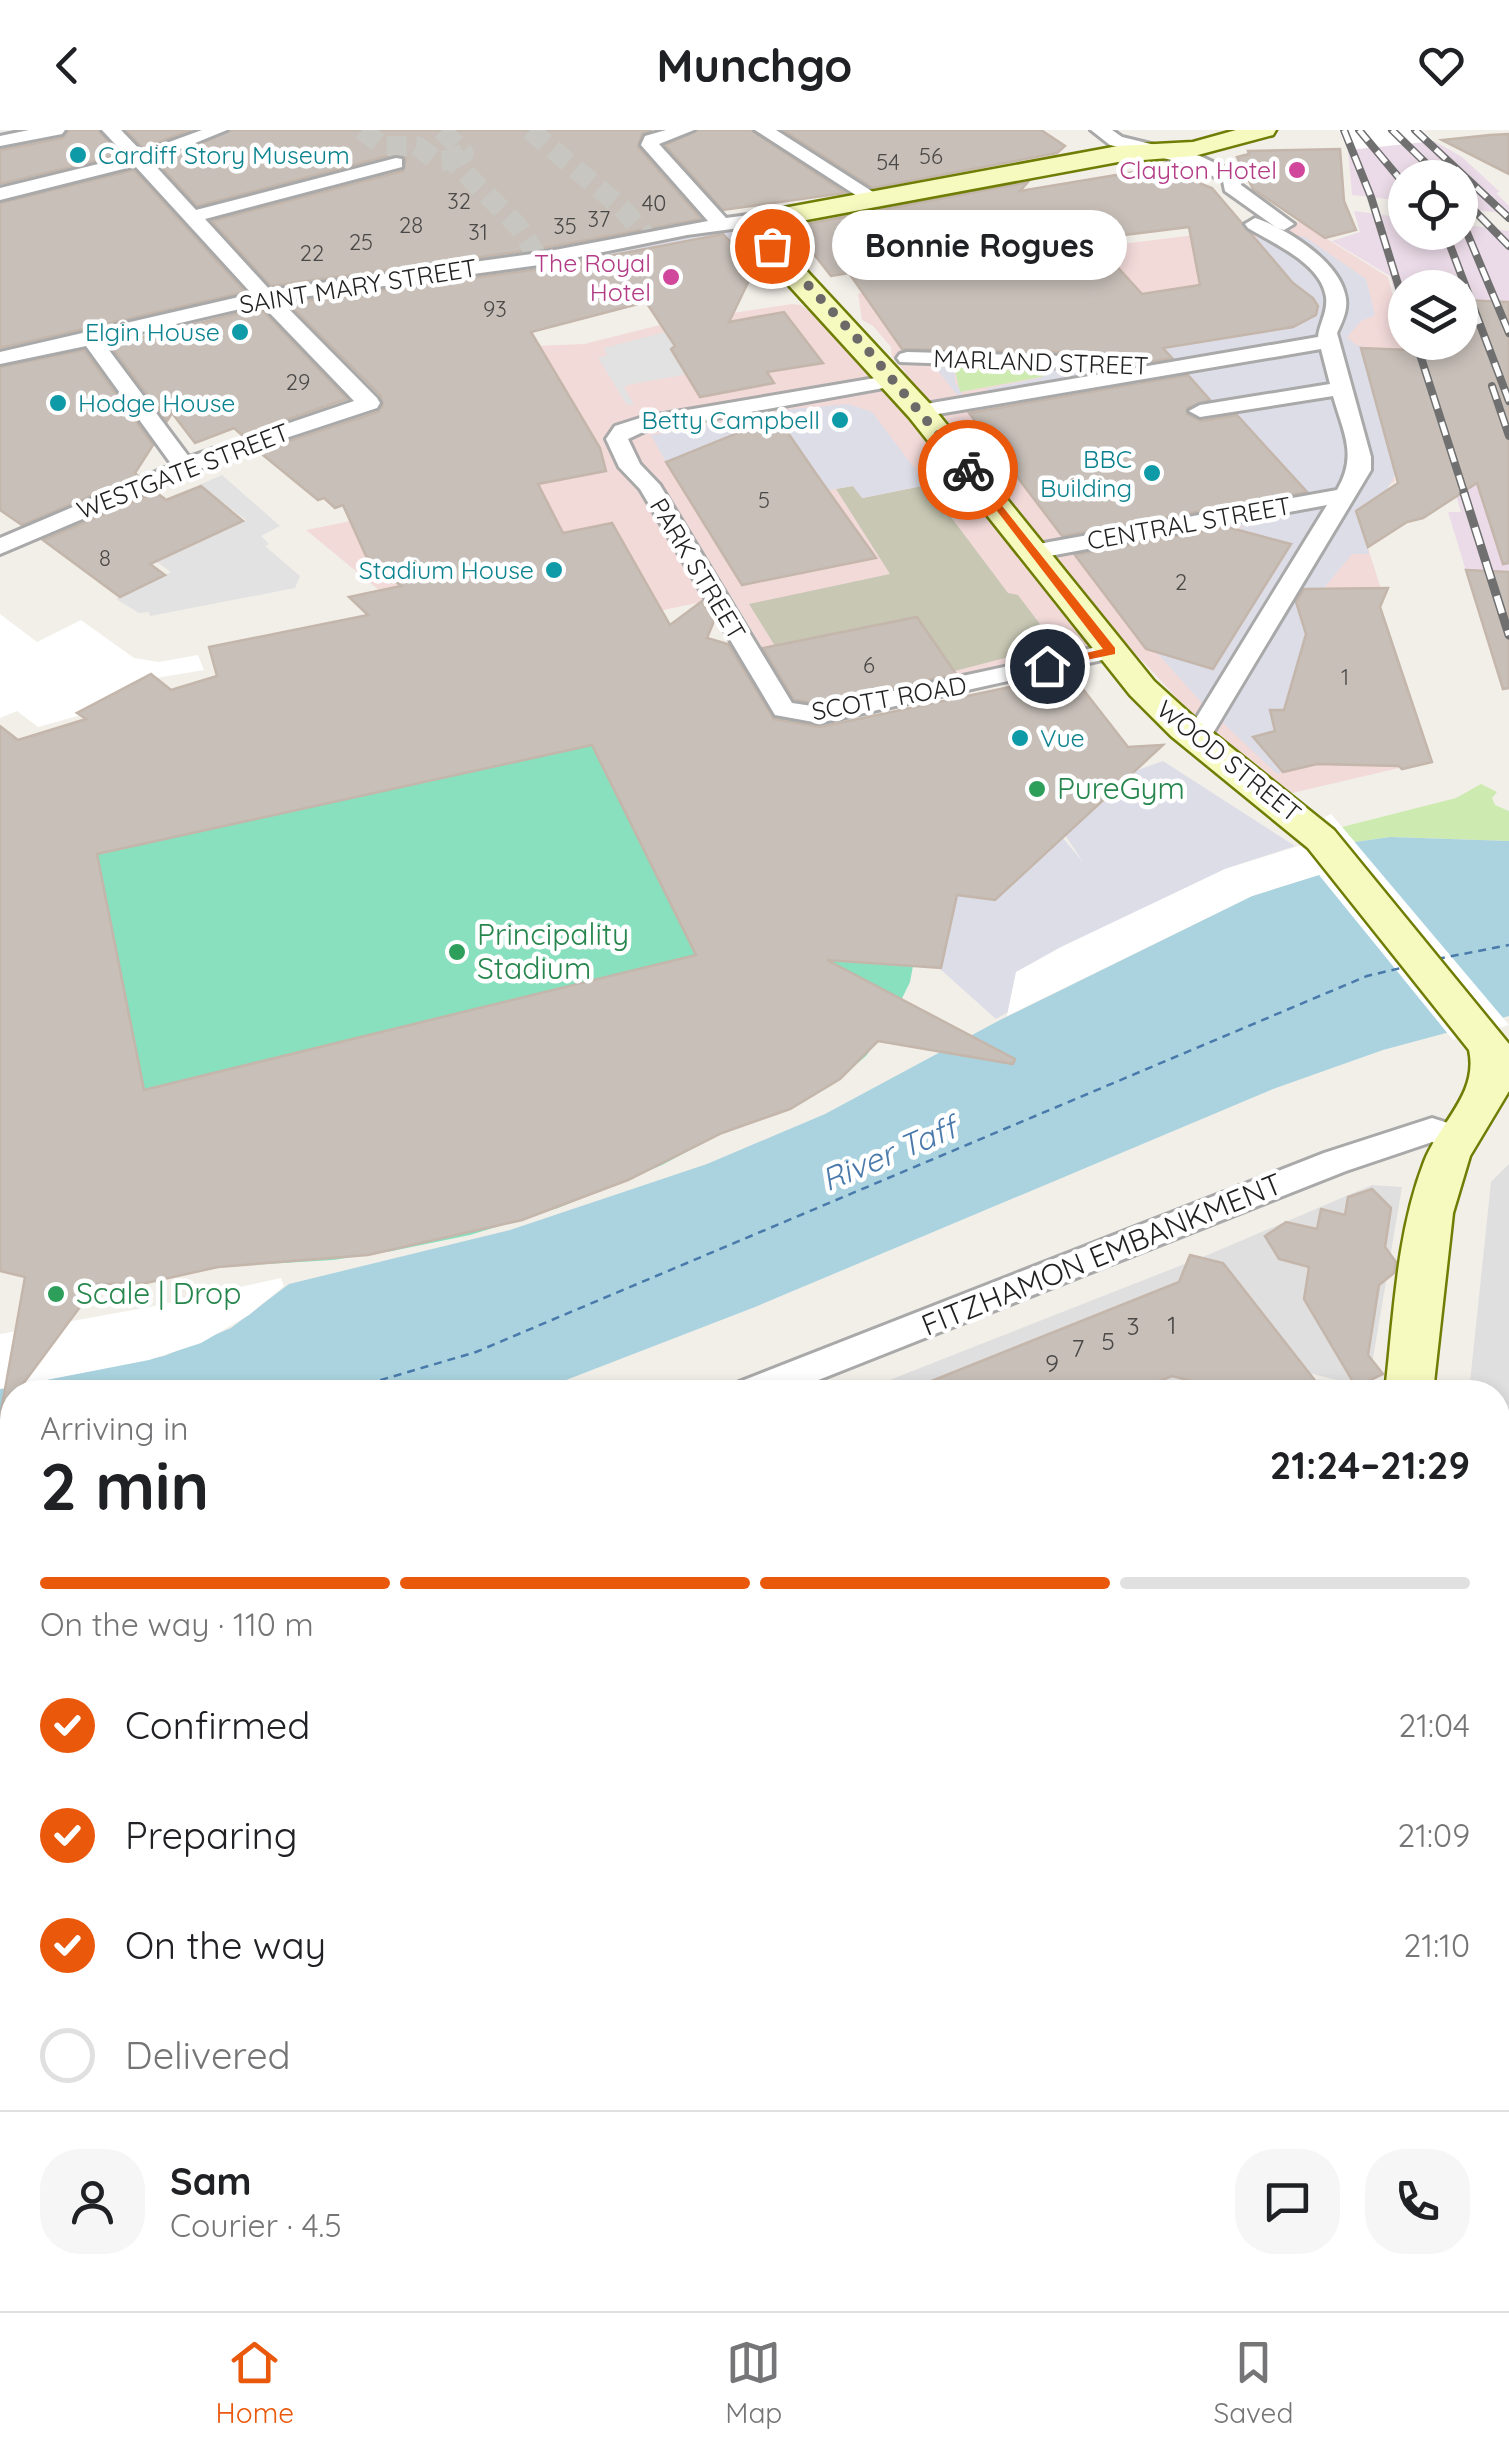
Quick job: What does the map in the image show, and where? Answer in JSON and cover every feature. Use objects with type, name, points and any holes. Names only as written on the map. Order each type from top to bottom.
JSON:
[{"type":"street","points":[[0,141],[56,130]]},
{"type":"street","points":[[111,130],[268,296]]},
{"type":"street","points":[[0,194],[140,159],[218,130]]},
{"type":"street","points":[[685,130],[651,140],[650,145],[666,158],[666,166],[715,217]]},
{"type":"street","points":[[764,130],[875,199]]},
{"type":"street","name":"SAINT MARY STREET","points":[[1156,149],[1173,137],[1207,130]]},
{"type":"street","name":"SAINT MARY STREET","points":[[0,358],[98,339],[114,331],[268,296],[539,259],[715,217],[778,217],[1156,149],[1194,149],[1264,130]]},
{"type":"street","points":[[1093,132],[1194,160],[1233,179],[1232,187],[1239,195],[1306,234]]},
{"type":"street","points":[[194,216],[396,163]]},
{"type":"street","name":"WOOD STREET","points":[[778,217],[763,226],[768,240],[794,274],[900,369],[920,411],[1111,651],[1155,701],[1322,839],[1480,1033],[1493,1058],[1492,1083],[1456,1137]]},
{"type":"street","points":[[1197,738],[1360,470],[1360,457],[1327,333],[1337,314],[1338,302],[1329,275],[1255,224]]},
{"type":"street","name":"WESTGATE STREET","points":[[0,546],[184,466],[369,403],[307,345],[268,296]]},
{"type":"street","points":[[98,339],[96,346],[184,466]]},
{"type":"street","name":"MARLAND STREET","points":[[920,411],[1329,341]]},
{"type":"street","name":"MARLAND STREET","points":[[623,431],[900,369],[1175,366]]},
{"type":"street","points":[[1200,411],[1342,388]]},
{"type":"street","name":"PARK STREET","points":[[623,431],[618,444],[630,466],[649,485],[708,590],[784,709]]},
{"type":"street","name":"CENTRAL STREET","points":[[1033,552],[1345,495]]},
{"type":"street","name":"SCOTT ROAD","points":[[784,709],[819,715],[1111,651]]},
{"type":"street","name":"FITZHAMON EMBANKMENT","points":[[781,1380],[1335,1162],[1432,1130],[1456,1137]]},
{"type":"street","points":[[1410,1380],[1429,1227],[1445,1162],[1456,1137]]},
{"type":"shaded area","points":[[124,130],[128,134],[145,130],[229,130],[156,159],[187,191],[162,198],[138,171],[126,169],[0,200],[0,187],[115,156],[0,152],[0,132]]},
{"type":"shaded area","points":[[1434,141],[1465,160],[1388,160],[1388,199],[1352,195],[1348,150]]},
{"type":"shaded area","points":[[1478,172],[1500,192],[1496,193],[1509,206],[1509,214],[1478,210]]},
{"type":"shaded area","points":[[716,211],[745,252],[736,248],[295,307],[300,320],[279,325],[272,315],[265,314],[0,375],[0,344],[240,287]]},
{"type":"shaded area","points":[[1354,211],[1388,216],[1388,250],[1478,250],[1478,227],[1509,231],[1509,685],[1484,630],[1448,512],[1461,512],[1444,455],[1457,360],[1478,360],[1478,270],[1388,270],[1388,275],[1332,241],[1360,232]]},
{"type":"shaded area","points":[[1300,222],[1388,277],[1388,349],[1370,348],[1395,481],[1356,510],[1383,595],[1378,606],[1429,761],[1288,794],[1201,724],[1123,640],[960,679],[917,617],[763,649],[731,596],[572,629],[408,614],[306,530],[455,500],[533,346],[584,344],[672,322],[792,304],[801,305],[820,319],[868,374],[893,381],[906,373],[892,356],[891,347],[873,326],[862,320],[858,294],[892,280],[1032,255]]},
{"type":"shaded area","points":[[1305,237],[1366,279],[1375,315],[1361,321],[1347,337],[1356,345],[1370,348],[1362,353],[1390,453],[1403,459],[1387,490],[1356,510],[1369,554],[1352,554],[1324,588],[1328,602],[1297,603],[1308,643],[1303,643],[1284,710],[1270,711],[1276,731],[1254,737],[1283,772],[1277,774],[1202,703],[1157,653],[1213,669],[1237,530],[1245,527],[1195,529],[1077,552],[1066,537],[1122,527],[1138,508],[1153,526],[1311,496],[1234,411],[1204,416],[1195,406],[1211,400],[1201,390],[1194,391],[1197,385],[1185,373],[996,402],[986,389],[1043,377],[1045,373],[959,365],[955,368],[955,382],[962,394],[957,395],[925,354],[1092,358],[1300,325],[1315,315],[1315,300],[1293,283],[1255,238]]},
{"type":"shaded area","points":[[665,332],[694,373],[627,385],[624,388],[634,404],[627,405],[598,358],[607,355],[604,348]]},
{"type":"shaded area","points":[[848,404],[872,412],[927,485],[862,498],[853,486],[829,490],[820,479],[810,480],[813,469],[777,417],[666,462],[651,435],[792,409]]},
{"type":"shaded area","points":[[222,475],[280,526],[261,536],[269,544],[265,546],[300,576],[295,588],[150,616],[149,612],[139,613],[116,599],[171,572],[157,562],[164,556],[246,520],[199,485]]},
{"type":"shaded area","points":[[927,485],[1008,593],[1018,595],[1052,640],[1047,647],[955,671],[917,617],[775,646],[749,604],[890,574],[836,489],[853,486],[863,498]]},
{"type":"shaded area","points":[[1163,761],[1295,846],[1225,869],[1022,969],[1016,973],[1008,1012],[996,1019],[939,968],[957,895],[995,900],[1063,838],[1083,862],[1065,835],[1135,771]]},
{"type":"shaded area","points":[[1509,1164],[1509,1380],[1470,1380],[1491,1182]]},
{"type":"shaded area","points":[[1372,1185],[1402,1187],[1369,1380],[1336,1380],[1229,1353],[1217,1357],[1194,1380],[890,1380],[1210,1254]]},
{"type":"green space","points":[[959,365],[1042,372],[1046,376],[960,392],[955,370]]},
{"type":"green space","name":"Principality Stadium","points":[[722,658],[751,673],[785,701],[807,698],[788,703],[805,727],[914,960],[910,982],[891,1021],[866,1056],[832,1085],[790,1109],[722,1133],[662,1165],[558,1208],[470,1235],[333,1260],[218,1267],[134,1284],[60,1281],[0,1271],[0,748],[218,676]]},
{"type":"green space","points":[[1481,784],[1497,792],[1492,798],[1495,805],[1509,811],[1509,841],[1390,837],[1355,842],[1342,827],[1456,798]]},
{"type":"water","name":"River Taff","points":[[1390,837],[1509,841],[1509,1016],[1383,1050],[1273,1089],[755,1307],[566,1380],[45,1380],[164,1356],[231,1328],[289,1284],[510,1230],[707,1164],[825,1114],[1000,1020],[1252,896],[1318,875],[1355,842]]},
{"type":"pier","points":[[1339,130],[1422,130],[1434,141],[1348,150]]},
{"type":"pier","points":[[0,614],[37,642],[81,620],[134,658],[159,662],[198,655],[204,670],[156,678],[78,712],[81,715],[38,727],[17,711],[0,718]]},
{"type":"pier","points":[[1331,814],[1509,1025],[1453,1040],[1319,875],[1252,896],[1007,1016],[1016,972],[1225,869],[1321,839],[1325,817]]},
{"type":"pier","points":[[281,1278],[284,1286],[249,1315],[201,1343],[149,1360],[46,1380],[0,1380],[0,1334]]},
{"type":"building","points":[[69,130],[98,130],[120,155],[0,184],[0,150],[63,138]]},
{"type":"building","points":[[126,130],[191,130],[143,148]]},
{"type":"building","points":[[231,130],[652,130],[642,134],[638,147],[701,219],[538,249],[271,286],[212,221],[403,171],[406,159],[395,154],[197,206],[157,162]]},
{"type":"building","points":[[698,130],[751,130],[845,193],[723,210],[665,145]]},
{"type":"building","points":[[783,130],[1041,130],[1065,146],[1057,153],[873,188]]},
{"type":"building","points":[[1509,134],[1509,174],[1442,140],[1490,135]]},
{"type":"building","points":[[1340,149],[1344,201],[1356,230],[1325,238],[1253,189],[1237,157],[1249,154],[1248,151]]},
{"type":"building","points":[[134,170],[245,292],[0,348],[0,203]]},
{"type":"building","points":[[1134,172],[1175,174],[1212,188],[1293,283],[1313,298],[1318,306],[1316,315],[1293,327],[1163,348],[1172,358],[1146,363],[1109,359],[1098,353],[902,349],[849,273],[831,276],[799,235],[801,225],[1028,182],[1020,191]],"holes":[[[1189,227],[1200,285],[1142,294],[1092,239]]]},
{"type":"building","name":"Principality Stadium","points":[[723,234],[755,268],[729,322],[784,312],[823,363],[767,372],[774,383],[700,397],[671,349],[675,346],[646,302],[531,332],[600,448],[606,471],[538,484],[563,533],[612,523],[670,625],[702,601],[714,621],[707,638],[728,644],[774,719],[820,727],[1071,674],[1128,747],[1163,745],[995,900],[957,895],[941,968],[827,960],[1015,1059],[1013,1064],[878,1041],[840,1079],[790,1109],[722,1133],[628,1180],[522,1220],[368,1255],[218,1267],[146,1283],[97,1284],[26,1380],[7,1380],[25,1277],[0,1271],[0,726],[18,740],[86,719],[77,713],[151,674],[171,690],[217,676],[209,647],[368,615],[349,597],[401,586],[366,556],[343,505],[335,508],[324,498],[318,500],[258,451],[378,412],[383,405],[380,395],[288,303],[540,269]],"holes":[[[592,745],[696,955],[144,1090],[97,854]]]},
{"type":"building","points":[[1478,301],[1509,302],[1509,563],[1503,564],[1477,483],[1368,547],[1356,511],[1398,483],[1361,348],[1388,349],[1388,360],[1478,360]]},
{"type":"building","points":[[260,308],[347,399],[242,435],[234,428],[195,443],[172,413],[167,421],[110,345]]},
{"type":"building","points":[[84,350],[153,445],[135,473],[138,476],[22,525],[0,510],[0,367]]},
{"type":"building","name":"BBC Building","points":[[1188,375],[1210,400],[1187,408],[1187,414],[1201,421],[1237,415],[1307,492],[1062,536],[969,413]]},
{"type":"building","points":[[777,417],[876,558],[742,585],[666,462]]},
{"type":"building","points":[[201,486],[243,521],[150,564],[165,575],[120,597],[43,540],[156,492],[166,500]]},
{"type":"building","points":[[1227,527],[1291,544],[1213,669],[1146,649],[1075,555]]},
{"type":"building","points":[[1466,570],[1509,572],[1509,688],[1503,689]]},
{"type":"building","points":[[1388,588],[1380,607],[1432,762],[1402,769],[1317,764],[1283,772],[1253,737],[1275,731],[1270,710],[1284,710],[1306,634],[1296,602],[1304,589]]},
{"type":"building","points":[[917,617],[956,674],[819,703],[794,700],[763,648]]},
{"type":"building","points":[[1372,1189],[1391,1208],[1385,1247],[1396,1262],[1394,1273],[1379,1285],[1368,1355],[1383,1374],[1371,1380],[1352,1380],[1304,1299],[1309,1267],[1279,1259],[1265,1236],[1286,1222],[1317,1229],[1321,1209],[1345,1215],[1348,1197]]},
{"type":"building","points":[[1190,1255],[1223,1263],[1315,1380],[1188,1380],[1172,1376],[1162,1380],[934,1380],[1179,1282]]},
{"type":"ferry route","points":[[1437,959],[1509,945]]},
{"type":"ferry route","points":[[381,1380],[476,1352],[1367,976],[1405,967]]},
{"type":"tunnel","points":[[362,130],[383,146],[417,146],[437,161],[452,160]]},
{"type":"tunnel","points":[[442,130],[464,153],[452,160]]},
{"type":"tunnel","points":[[530,130],[622,208],[646,236]]},
{"type":"tunnel","points":[[452,160],[518,226],[539,259]]},
{"type":"railway","points":[[1344,130],[1371,197],[1394,270]]},
{"type":"railway","points":[[1359,130],[1388,165]]},
{"type":"railway","points":[[1392,130],[1423,160]]},
{"type":"railway","points":[[1415,130],[1509,218]]},
{"type":"railway","points":[[1478,214],[1509,246]]},
{"type":"railway","points":[[1452,250],[1509,401]]},
{"type":"railway","points":[[1474,250],[1509,333]]},
{"type":"railway","points":[[1422,360],[1465,495]]},
{"type":"railway","points":[[1492,386],[1509,436]]},
{"type":"railway","points":[[1464,493],[1509,635]]},
{"type":"way so far","points":[[772,246],[866,348],[968,470]]},
{"type":"place","name":"Cardiff Story Museum","points":[[78,155]]},
{"type":"place","name":"Clayton Hotel","points":[[1297,170]]},
{"type":"place","name":"Bonnie Rogues","points":[[772,246]]},
{"type":"place","name":"The Royal Hotel","points":[[671,277]]},
{"type":"place","name":"Elgin House","points":[[240,332]]},
{"type":"place","name":"Hodge House","points":[[58,403]]},
{"type":"place","name":"Betty Campbell","points":[[840,420]]},
{"type":"place","name":"BBC Building","points":[[1152,473]]},
{"type":"place","name":"Stadium House","points":[[554,570]]},
{"type":"place","name":"Vue","points":[[1020,738]]},
{"type":"place","name":"PureGym","points":[[1037,789]]},
{"type":"place","name":"Principality Stadium","points":[[457,952]]},
{"type":"place","name":"Scale | Drop","points":[[56,1294]]},
{"type":"route","points":[[968,470],[1111,651],[1047,666]]}]
